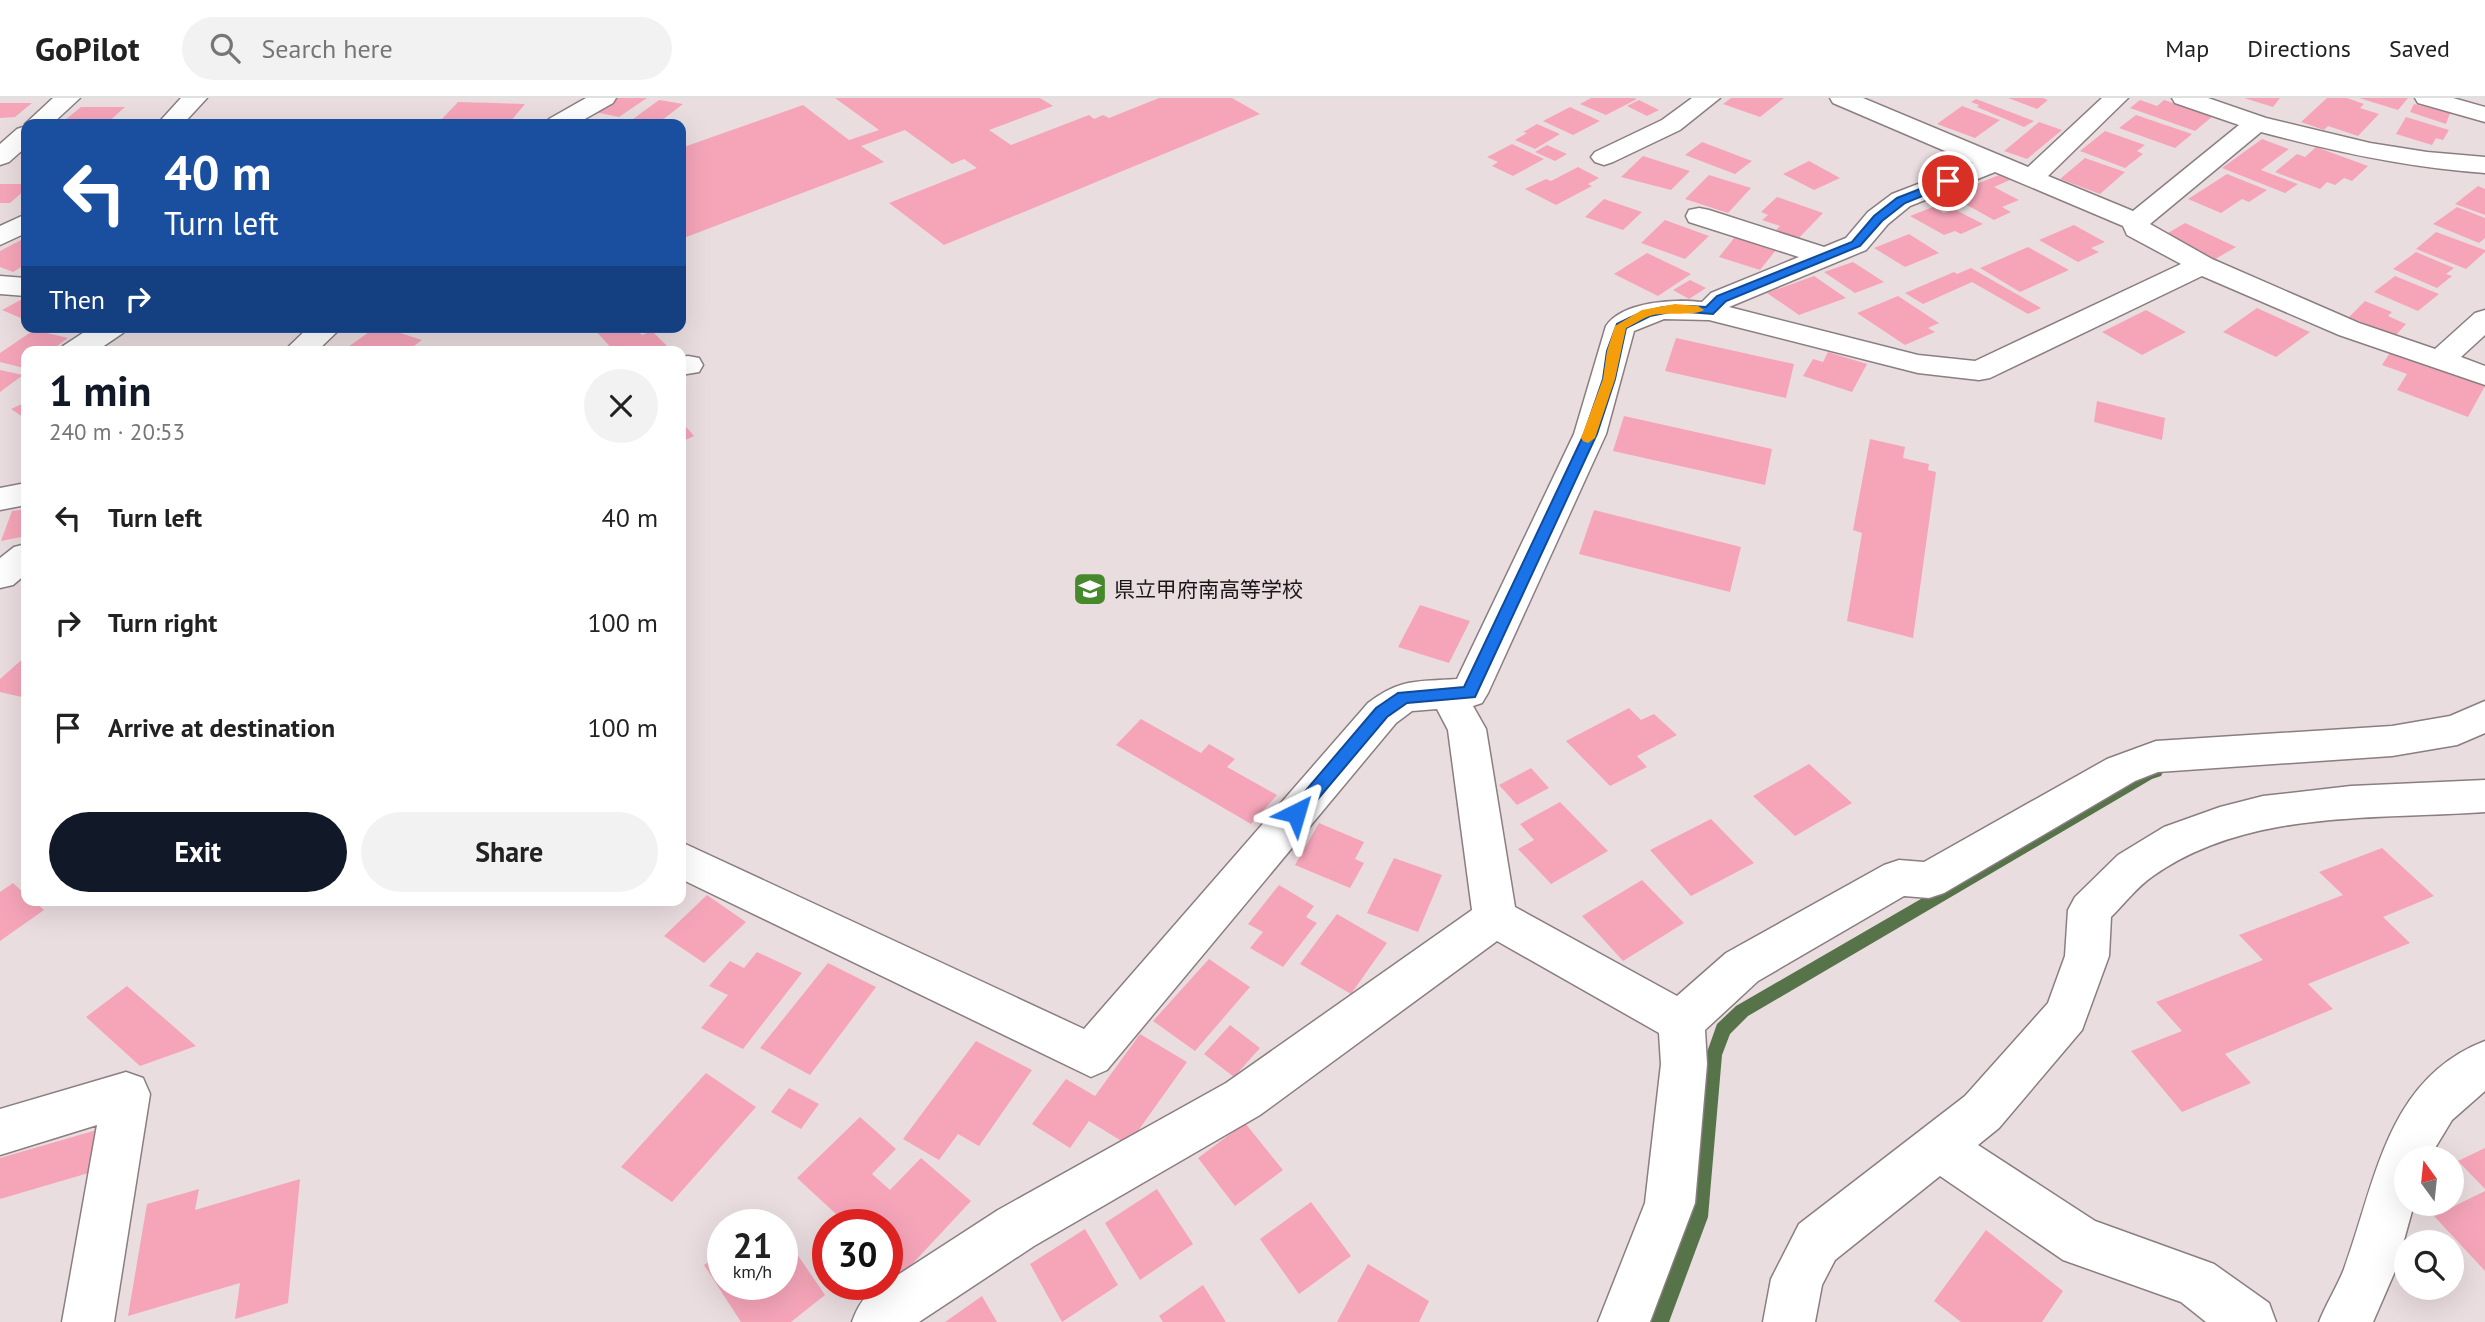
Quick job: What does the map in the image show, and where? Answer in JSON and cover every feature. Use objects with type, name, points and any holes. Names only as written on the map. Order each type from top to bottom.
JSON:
[{"type":"street","points":[[43,119],[68,98]]},
{"type":"street","points":[[174,119],[195,98]]},
{"type":"street","points":[[567,119],[604,98]]},
{"type":"street","points":[[1604,157],[1671,125],[1708,98]]},
{"type":"street","points":[[1842,98],[2136,222]]},
{"type":"street","points":[[2032,177],[2116,98]]},
{"type":"street","points":[[2183,98],[2257,123],[2336,145],[2435,163],[2485,165]]},
{"type":"street","points":[[2427,98],[2485,115]]},
{"type":"street","points":[[2136,222],[2257,123]]},
{"type":"street","points":[[0,157],[21,138]]},
{"type":"street","points":[[1709,311],[1721,299],[1856,244],[1878,218],[1901,200],[1995,163]]},
{"type":"street","points":[[1699,216],[1823,256]]},
{"type":"street","points":[[2136,222],[2137,229],[2202,265],[2350,329],[2485,376]]},
{"type":"street","points":[[0,237],[21,225]]},
{"type":"street","points":[[686,861],[1091,1055],[1382,713],[1403,697],[1469,693],[1590,434],[1609,379],[1613,351],[1621,326],[1646,313],[1675,308],[1709,311],[1918,365],[1979,371],[2202,265]]},
{"type":"street","points":[[0,285],[21,287]]},
{"type":"street","points":[[2440,360],[2485,319]]},
{"type":"street","points":[[83,346],[104,333]]},
{"type":"street","points":[[305,346],[320,333]]},
{"type":"street","points":[[0,499],[21,495]]},
{"type":"street","points":[[0,576],[21,560]]},
{"type":"street","points":[[1456,710],[1467,729],[1495,918]]},
{"type":"street","points":[[1681,1022],[1742,967],[1899,878],[1929,880],[2121,771],[2156,757],[2392,741],[2457,730],[2485,716]]},
{"type":"street","points":[[1789,1322],[1797,1279],[1817,1242],[1982,1112],[2066,1014],[2087,956],[2090,910],[2138,863],[2201,828],[2282,808],[2485,796]]},
{"type":"street","points":[[1495,918],[1681,1022]]},
{"type":"street","points":[[878,1322],[891,1310],[1016,1228],[1243,1099],[1495,918]]},
{"type":"street","points":[[1624,1322],[1670,1203],[1684,1064],[1681,1022]]},
{"type":"street","points":[[2345,1322],[2360,1299],[2409,1149],[2435,1103],[2485,1063]]},
{"type":"street","points":[[0,1132],[126,1094],[88,1322]]},
{"type":"street","points":[[1938,1146],[2081,1242],[2196,1282],[2250,1322]]},
{"type":"building","points":[[615,98],[647,98],[619,117],[595,112]]},
{"type":"building","points":[[835,98],[1040,98],[1053,106],[989,130],[1011,145],[1089,115],[1094,119],[1103,115],[1109,118],[1159,98],[1232,98],[1260,114],[944,245],[889,203],[977,168],[964,159],[952,164],[905,130],[861,146],[884,162],[686,237],[686,146],[803,105],[849,140],[879,130]]},
{"type":"building","points":[[1591,98],[1637,99],[1606,115],[1580,104]]},
{"type":"building","points":[[1731,98],[1784,98],[1760,117],[1723,104]]},
{"type":"building","points":[[2008,98],[2043,98],[2048,100],[2037,109]]},
{"type":"building","points":[[2244,98],[2280,98],[2273,107]]},
{"type":"building","points":[[2327,98],[2347,98],[2364,104],[2360,108],[2379,114],[2358,136],[2328,126],[2324,130],[2301,122]]},
{"type":"building","points":[[2359,98],[2408,98],[2398,110]]},
{"type":"building","points":[[1976,99],[2034,121],[2024,127],[1977,107],[1979,105],[1971,102]]},
{"type":"building","points":[[659,100],[683,104],[664,119],[633,119]]},
{"type":"building","points":[[1639,100],[1659,110],[1647,116],[1627,106]]},
{"type":"building","points":[[2140,100],[2157,106],[2164,100],[2213,116],[2195,131],[2130,108]]},
{"type":"building","points":[[458,102],[525,104],[512,119],[442,119]]},
{"type":"building","points":[[0,103],[32,103],[15,117],[0,118]]},
{"type":"building","points":[[2414,104],[2450,113],[2446,124],[2410,112]]},
{"type":"building","points":[[1962,106],[2000,120],[1975,138],[1937,124]]},
{"type":"building","points":[[81,107],[125,107],[112,119],[66,119]]},
{"type":"building","points":[[1570,107],[1600,121],[1573,135],[1543,121]]},
{"type":"building","points":[[2136,115],[2192,134],[2175,148],[2119,128]]},
{"type":"building","points":[[2406,117],[2449,130],[2443,140],[2436,138],[2432,145],[2396,134]]},
{"type":"building","points":[[2039,122],[2062,130],[2027,159],[2004,151]]},
{"type":"building","points":[[1537,124],[1560,134],[1535,149],[1515,140],[1527,133],[1523,132]]},
{"type":"building","points":[[2105,131],[2145,145],[2137,151],[2143,154],[2125,168],[2080,151]]},
{"type":"building","points":[[2262,139],[2289,149],[2261,170],[2298,184],[2285,193],[2222,168]]},
{"type":"building","points":[[1702,142],[1752,161],[1735,174],[1685,155]]},
{"type":"building","points":[[1512,144],[1544,159],[1513,176],[1492,166],[1498,162],[1487,157]]},
{"type":"building","points":[[1547,145],[1567,154],[1555,161],[1535,152]]},
{"type":"building","points":[[2316,147],[2368,166],[2352,181],[2344,178],[2335,185],[2327,182],[2320,189],[2275,172],[2297,154],[2305,157]]},
{"type":"building","points":[[1643,156],[1690,171],[1671,190],[1621,177]]},
{"type":"building","points":[[2085,158],[2125,172],[2100,194],[2060,179]]},
{"type":"building","points":[[1809,161],[1840,178],[1814,190],[1783,174]]},
{"type":"building","points":[[1578,167],[1599,178],[1588,184],[1592,186],[1556,205],[1525,189],[1546,179],[1551,181]]},
{"type":"building","points":[[2227,174],[2267,190],[2249,202],[2242,199],[2221,213],[2188,199]]},
{"type":"building","points":[[1709,175],[1751,188],[1728,213],[1685,199]]},
{"type":"building","points":[[1999,175],[2010,180],[1994,187],[2019,200],[2002,207],[2011,212],[1994,220],[1949,195]]},
{"type":"building","points":[[0,184],[21,184],[21,193],[10,203],[0,203]]},
{"type":"building","points":[[2478,186],[2485,189],[2485,215],[2455,204]]},
{"type":"building","points":[[1777,197],[1823,213],[1798,239],[1775,231],[1780,226],[1762,220],[1768,215],[1761,212]]},
{"type":"building","points":[[1604,199],[1642,212],[1623,230],[1585,217]]},
{"type":"building","points":[[1933,207],[1944,213],[1954,209],[1983,224],[1961,234],[1955,231],[1944,235],[1910,216]]},
{"type":"building","points":[[2457,207],[2485,218],[2485,238],[2479,243],[2433,224]]},
{"type":"building","points":[[1665,220],[1709,236],[1685,259],[1641,243]]},
{"type":"building","points":[[2185,223],[2236,247],[2212,261],[2161,237]]},
{"type":"building","points":[[2074,225],[2105,242],[2091,248],[2099,252],[2078,262],[2039,240]]},
{"type":"building","points":[[2436,232],[2485,252],[2466,269],[2416,249]]},
{"type":"building","points":[[1909,234],[1939,253],[1905,267],[1874,248]]},
{"type":"building","points":[[1735,237],[1776,250],[1760,270],[1719,257]]},
{"type":"building","points":[[21,240],[21,267],[13,272],[0,267],[0,251]]},
{"type":"building","points":[[2028,247],[2069,270],[2020,292],[1980,268]]},
{"type":"building","points":[[2416,252],[2454,268],[2446,274],[2452,276],[2437,288],[2393,269]]},
{"type":"building","points":[[1647,253],[1691,274],[1658,296],[1614,274]]},
{"type":"building","points":[[1853,262],[1884,282],[1855,293],[1824,272]]},
{"type":"building","points":[[1971,268],[2041,308],[2028,314],[1972,282],[1923,304],[1905,293],[1954,272],[1957,274]]},
{"type":"building","points":[[1814,276],[1846,298],[1799,315],[1767,293]]},
{"type":"building","points":[[2395,276],[2439,294],[2418,311],[2374,292]]},
{"type":"building","points":[[1690,280],[1706,288],[1689,299],[1673,290]]},
{"type":"building","points":[[1898,296],[1939,323],[1928,328],[1935,332],[1905,345],[1857,313]]},
{"type":"building","points":[[21,300],[21,318],[2,310]]},
{"type":"building","points":[[2365,301],[2392,312],[2388,316],[2406,324],[2395,336],[2349,317]]},
{"type":"building","points":[[2257,308],[2310,332],[2276,357],[2223,332]]},
{"type":"building","points":[[2146,310],[2186,332],[2142,355],[2102,332]]},
{"type":"building","points":[[30,333],[47,333],[68,338],[57,346],[21,346],[21,367],[0,362],[0,353]]},
{"type":"building","points":[[368,333],[400,333],[422,340],[414,346],[349,346]]},
{"type":"building","points":[[598,333],[654,333],[667,346],[610,346]]},
{"type":"building","points":[[1676,338],[1794,364],[1786,398],[1665,371]]},
{"type":"building","points":[[2391,351],[2485,386],[2468,417],[2397,390],[2407,374],[2382,365]]},
{"type":"building","points":[[1828,352],[1867,364],[1852,392],[1803,376],[1813,359],[1823,362]]},
{"type":"building","points":[[0,370],[21,375],[21,376],[0,392]]},
{"type":"building","points":[[2097,401],[2165,418],[2162,440],[2094,422]]},
{"type":"building","points":[[21,404],[21,416],[11,409]]},
{"type":"building","points":[[1624,416],[1772,449],[1765,485],[1613,451]]},
{"type":"building","points":[[686,427],[694,436],[686,440]]},
{"type":"building","points":[[1870,439],[1905,447],[1903,458],[1929,464],[1928,470],[1936,472],[1913,638],[1847,621],[1862,533],[1853,530]]},
{"type":"building","points":[[21,510],[21,537],[1,541],[12,511]]},
{"type":"building","points":[[1594,510],[1741,547],[1730,592],[1579,554]]},
{"type":"building","points":[[1420,605],[1470,621],[1449,663],[1398,647]]},
{"type":"building","points":[[21,660],[21,697],[0,692],[0,679]]},
{"type":"building","points":[[1629,708],[1641,720],[1654,714],[1677,735],[1637,756],[1647,767],[1610,786],[1566,741]]},
{"type":"building","points":[[1141,719],[1201,753],[1209,744],[1235,759],[1227,767],[1277,795],[1251,824],[1116,745]]},
{"type":"building","points":[[1809,764],[1852,803],[1795,836],[1753,796]]},
{"type":"building","points":[[1531,768],[1549,788],[1517,805],[1499,785]]},
{"type":"building","points":[[1560,802],[1608,851],[1551,884],[1518,849],[1534,840],[1520,824]]},
{"type":"building","points":[[1711,819],[1754,863],[1691,896],[1650,850]]},
{"type":"building","points":[[1319,823],[1364,842],[1355,859],[1364,863],[1350,888],[1295,865]]},
{"type":"building","points":[[2382,848],[2434,896],[2383,917],[2410,943],[2308,984],[2333,1009],[2225,1054],[2251,1083],[2182,1112],[2131,1051],[2182,1031],[2156,1002],[2263,960],[2239,935],[2343,895],[2319,872]]},
{"type":"building","points":[[1394,858],[1442,875],[1418,932],[1367,913]]},
{"type":"building","points":[[1642,880],[1684,923],[1623,961],[1582,916]]},
{"type":"building","points":[[13,883],[21,890],[21,906],[40,906],[44,910],[0,941],[0,892]]},
{"type":"building","points":[[1279,885],[1314,906],[1306,917],[1317,923],[1283,967],[1250,948],[1263,932],[1248,924]]},
{"type":"building","points":[[707,895],[746,922],[704,963],[664,936]]},
{"type":"building","points":[[1337,914],[1387,943],[1351,994],[1300,964]]},
{"type":"building","points":[[757,952],[802,973],[743,1049],[701,1028],[728,995],[709,986],[730,961],[744,968]]},
{"type":"building","points":[[1209,959],[1250,987],[1195,1051],[1153,1021]]},
{"type":"building","points":[[828,963],[876,987],[810,1075],[760,1048]]},
{"type":"building","points":[[127,986],[196,1046],[140,1066],[86,1017]]},
{"type":"building","points":[[1230,1025],[1260,1048],[1234,1077],[1204,1054]]},
{"type":"building","points":[[1140,1034],[1187,1062],[1128,1145],[1089,1121],[1070,1148],[1032,1124],[1066,1079],[1095,1096]]},
{"type":"building","points":[[976,1041],[1032,1070],[979,1146],[958,1134],[939,1160],[903,1139]]},
{"type":"building","points":[[706,1073],[756,1107],[672,1202],[621,1167]]},
{"type":"building","points":[[789,1088],[819,1104],[801,1129],[771,1112]]},
{"type":"building","points":[[860,1117],[896,1149],[872,1174],[890,1190],[921,1158],[971,1201],[903,1274],[903,1209],[831,1209],[797,1178]]},
{"type":"building","points":[[1245,1123],[1283,1170],[1235,1206],[1198,1158]]},
{"type":"building","points":[[100,1129],[92,1172],[0,1199],[0,1158]]},
{"type":"building","points":[[2485,1148],[2485,1189],[2464,1167],[2464,1158]]},
{"type":"building","points":[[300,1179],[288,1303],[235,1319],[240,1283],[128,1316],[147,1204],[199,1189],[195,1210]]},
{"type":"building","points":[[1157,1189],[1193,1244],[1140,1280],[1105,1223]]},
{"type":"building","points":[[2485,1191],[2485,1271],[2464,1248],[2464,1230],[2447,1230],[2434,1216],[2464,1216],[2464,1201]]},
{"type":"building","points":[[1311,1202],[1351,1256],[1299,1294],[1260,1239]]},
{"type":"building","points":[[1085,1229],[1118,1285],[1062,1322],[1030,1264]]},
{"type":"building","points":[[1986,1230],[2063,1291],[2042,1322],[1961,1322],[1934,1301]]},
{"type":"building","points":[[798,1255],[812,1276],[812,1300],[819,1300],[791,1322],[741,1322],[727,1300],[798,1300]]},
{"type":"building","points":[[1368,1264],[1429,1301],[1419,1322],[1337,1322]]},
{"type":"building","points":[[1203,1285],[1226,1322],[1163,1322],[1159,1316]]},
{"type":"building","points":[[982,1296],[997,1322],[945,1322]]},
{"type":"waterway","points":[[1659,1322],[1699,1217],[1714,1055],[1723,1029],[1742,1011],[2156,772]]},
{"type":"slow traffic","points":[[1588,438],[1609,379],[1613,351],[1621,326],[1646,313],[1675,308],[1698,310]]},
{"type":"place","name":"県立甲府南高等学校","points":[[1090,589]]},
{"type":"route","points":[[1296,813],[1382,713],[1403,697],[1469,693],[1590,434],[1609,379],[1613,351],[1621,326],[1646,313],[1675,308],[1709,311],[1721,299],[1856,244],[1878,218],[1901,200],[1948,181]]}]
